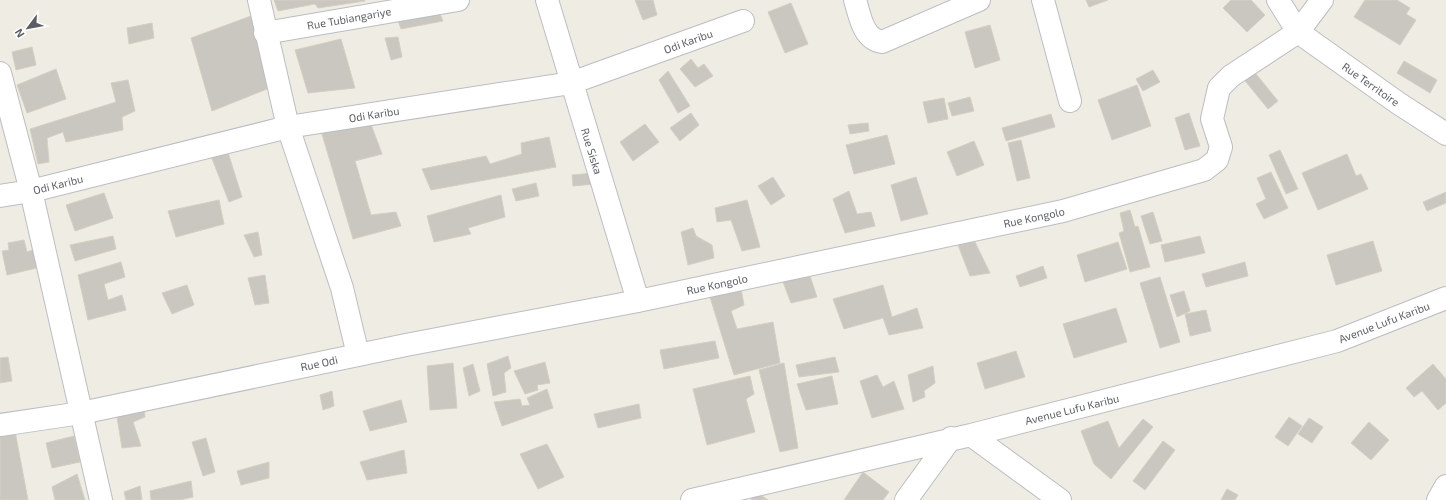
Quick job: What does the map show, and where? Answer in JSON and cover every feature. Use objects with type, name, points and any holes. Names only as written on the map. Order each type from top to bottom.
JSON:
[{"type":"street","points":[[259,0],[265,33],[288,128],[342,288],[358,355]]},
{"type":"street","name":"Rue Tubiangariye","points":[[265,33],[458,0]]},
{"type":"street","name":"Rue Siska","points":[[547,0],[638,301]]},
{"type":"street","points":[[855,0],[865,31],[874,41],[882,42],[979,0]]},
{"type":"street","points":[[1043,0],[1070,101]]},
{"type":"street","points":[[1278,0],[1298,32]]},
{"type":"street","name":"Rue Kongolo","points":[[638,301],[1063,211],[1204,170],[1217,160],[1221,147],[1212,119],[1219,88],[1230,76],[1298,32],[1322,0]]},
{"type":"street","name":"Odi Karibu","points":[[0,196],[31,191],[288,128],[571,83],[743,21]]},
{"type":"street","name":"Rue Territoire","points":[[1298,32],[1398,103],[1446,134]]},
{"type":"street","points":[[0,73],[31,191],[101,500]]},
{"type":"street","name":"Avenue Lufu Karibu","points":[[692,500],[961,437],[1337,341],[1446,298]]},
{"type":"street","name":"Rue Odi","points":[[0,425],[82,413],[358,355],[638,301]]},
{"type":"street","points":[[906,500],[961,437],[1060,500]]},
{"type":"street","points":[[1438,500],[1446,486]]},
{"type":"building","points":[[274,0],[365,1],[318,8],[315,4],[278,11]]},
{"type":"building","points":[[635,0],[653,0],[657,15],[643,20]]},
{"type":"building","points":[[1086,0],[1108,0],[1089,7]]},
{"type":"building","points":[[1231,0],[1251,0],[1265,15],[1247,32],[1223,8]]},
{"type":"building","points":[[1365,0],[1397,0],[1410,8],[1406,14],[1416,20],[1400,45],[1354,17]]},
{"type":"building","points":[[791,3],[808,44],[785,53],[768,12]]},
{"type":"building","points":[[437,7],[443,21],[401,29],[396,15]]},
{"type":"building","points":[[251,16],[272,87],[212,111],[191,38]]},
{"type":"building","points":[[152,23],[154,38],[129,44],[127,28]]},
{"type":"building","points":[[990,25],[1000,60],[975,68],[965,32]]},
{"type":"building","points":[[398,37],[402,57],[391,60],[385,38]]},
{"type":"building","points":[[341,39],[355,88],[308,93],[295,50]]},
{"type":"building","points":[[32,47],[36,65],[16,70],[12,52]]},
{"type":"building","points":[[691,59],[698,68],[704,64],[713,76],[695,87],[680,69]]},
{"type":"building","points":[[1404,61],[1437,80],[1430,93],[1397,73]]},
{"type":"building","points":[[56,69],[66,99],[27,113],[17,85]]},
{"type":"building","points":[[1252,69],[1278,101],[1268,109],[1242,77]]},
{"type":"building","points":[[1153,70],[1160,82],[1143,91],[1136,79]]},
{"type":"building","points":[[668,71],[690,106],[678,113],[659,80]]},
{"type":"building","points":[[128,80],[135,111],[122,117],[123,130],[66,142],[63,132],[47,138],[49,162],[38,164],[30,129],[116,102],[111,83]]},
{"type":"building","points":[[1137,85],[1151,126],[1112,140],[1098,100]]},
{"type":"building","points":[[970,97],[974,111],[952,116],[948,103]]},
{"type":"building","points":[[944,98],[948,119],[928,123],[923,102]]},
{"type":"building","points":[[691,113],[699,125],[680,141],[670,128]]},
{"type":"building","points":[[1189,113],[1200,146],[1185,150],[1175,118]]},
{"type":"building","points":[[1051,114],[1055,127],[1006,141],[1002,128]]},
{"type":"building","points":[[369,119],[382,154],[355,161],[371,215],[396,212],[401,226],[353,239],[322,134]]},
{"type":"building","points":[[868,123],[869,131],[850,134],[848,125]]},
{"type":"building","points":[[645,124],[659,142],[633,161],[620,142]]},
{"type":"building","points":[[887,135],[895,164],[854,174],[846,145]]},
{"type":"building","points":[[549,137],[556,167],[431,190],[422,169],[486,156],[490,164],[522,154],[521,143]]},
{"type":"building","points":[[1021,140],[1030,178],[1017,181],[1008,143]]},
{"type":"building","points":[[974,141],[984,165],[957,176],[947,152]]},
{"type":"building","points":[[226,146],[242,197],[229,202],[209,151]]},
{"type":"building","points":[[1280,150],[1298,189],[1286,194],[1269,155]]},
{"type":"building","points":[[1347,154],[1356,176],[1361,174],[1368,189],[1318,210],[1302,173]]},
{"type":"building","points":[[1271,172],[1288,208],[1264,219],[1256,204],[1266,199],[1257,178]]},
{"type":"building","points":[[594,173],[595,184],[573,186],[572,175]]},
{"type":"building","points":[[773,177],[785,196],[771,205],[758,186]]},
{"type":"building","points":[[916,177],[928,214],[901,221],[891,185]]},
{"type":"building","points":[[536,183],[539,196],[516,201],[512,189]]},
{"type":"building","points":[[849,191],[857,214],[871,212],[875,226],[845,233],[833,199]]},
{"type":"building","points":[[1446,192],[1446,203],[1427,211],[1423,202]]},
{"type":"building","points":[[104,193],[113,218],[75,231],[66,205]]},
{"type":"building","points":[[501,195],[505,217],[468,228],[471,234],[434,242],[427,216]]},
{"type":"building","points":[[219,200],[224,224],[176,237],[168,211]]},
{"type":"building","points":[[747,200],[760,247],[742,251],[731,220],[717,222],[715,208]]},
{"type":"building","points":[[1130,210],[1135,227],[1138,226],[1150,267],[1130,272],[1119,233],[1124,231],[1120,213]]},
{"type":"building","points":[[1153,212],[1162,241],[1150,244],[1141,216]]},
{"type":"building","points":[[693,228],[696,236],[712,245],[714,258],[688,265],[681,232]]},
{"type":"building","points":[[258,232],[262,255],[254,257],[244,235]]},
{"type":"building","points":[[113,236],[116,249],[75,261],[70,245]]},
{"type":"building","points":[[1200,236],[1205,253],[1165,262],[1161,245]]},
{"type":"building","points":[[24,240],[27,252],[35,249],[37,268],[7,275],[2,251],[9,250],[8,243]]},
{"type":"building","points":[[1373,241],[1382,271],[1336,285],[1327,255]]},
{"type":"building","points":[[975,242],[990,273],[970,276],[958,245]]},
{"type":"building","points":[[1118,242],[1127,269],[1085,282],[1077,255]]},
{"type":"building","points":[[121,262],[125,277],[104,284],[108,300],[122,295],[126,310],[88,320],[78,275]]},
{"type":"building","points":[[1245,262],[1248,276],[1206,287],[1202,274]]},
{"type":"building","points":[[1043,266],[1047,278],[1020,287],[1016,276]]},
{"type":"building","points":[[809,273],[817,297],[791,303],[780,274]]},
{"type":"building","points":[[265,275],[269,303],[255,305],[248,278]]},
{"type":"building","points":[[1160,277],[1180,342],[1160,348],[1140,283]]},
{"type":"building","points":[[187,285],[194,305],[172,314],[162,293]]},
{"type":"building","points":[[883,285],[892,317],[917,308],[923,328],[889,335],[883,318],[844,329],[833,299]]},
{"type":"building","points":[[741,289],[744,305],[731,311],[737,329],[773,322],[780,363],[734,375],[710,297]]},
{"type":"building","points":[[1184,291],[1190,311],[1177,317],[1170,295]]},
{"type":"building","points":[[1116,308],[1127,342],[1074,358],[1063,324]]},
{"type":"building","points":[[1206,310],[1211,331],[1190,336],[1185,314]]},
{"type":"building","points":[[715,341],[719,358],[664,369],[660,350]]},
{"type":"building","points":[[1016,351],[1025,377],[985,389],[977,363]]},
{"type":"building","points":[[508,356],[511,368],[504,373],[506,392],[493,396],[487,364]]},
{"type":"building","points":[[8,357],[12,381],[0,383],[0,358]]},
{"type":"building","points":[[835,357],[839,372],[799,377],[796,365]]},
{"type":"building","points":[[545,362],[550,383],[537,385],[538,390],[525,394],[514,371]]},
{"type":"building","points":[[453,363],[457,408],[430,410],[427,366]]},
{"type":"building","points":[[784,363],[798,448],[780,452],[759,370]]},
{"type":"building","points":[[473,364],[480,391],[469,396],[463,368]]},
{"type":"building","points":[[1433,364],[1446,379],[1446,403],[1438,410],[1422,391],[1414,397],[1406,388]]},
{"type":"building","points":[[933,366],[935,383],[924,391],[925,397],[913,402],[908,375]]},
{"type":"building","points":[[877,375],[883,387],[894,381],[904,409],[872,418],[860,381]]},
{"type":"building","points":[[750,376],[754,394],[746,399],[755,432],[707,445],[693,389]]},
{"type":"building","points":[[832,376],[838,404],[806,410],[797,384]]},
{"type":"building","points":[[547,389],[553,408],[502,426],[494,402],[520,399],[522,406],[530,405],[527,398]]},
{"type":"building","points":[[332,391],[334,406],[323,410],[320,395]]},
{"type":"building","points":[[401,400],[407,422],[370,431],[363,411]]},
{"type":"building","points":[[639,404],[641,418],[598,428],[594,414]]},
{"type":"building","points":[[144,406],[145,417],[133,422],[141,446],[122,448],[116,411]]},
{"type":"building","points":[[1289,417],[1302,426],[1288,446],[1275,437]]},
{"type":"building","points":[[1309,418],[1323,427],[1312,443],[1298,434]]},
{"type":"building","points":[[1143,419],[1153,427],[1111,479],[1094,464],[1081,431],[1108,421],[1119,448]]},
{"type":"building","points":[[1369,422],[1389,440],[1371,460],[1351,443]]},
{"type":"building","points":[[15,431],[28,500],[0,500],[0,435]]},
{"type":"building","points":[[74,436],[80,462],[52,468],[46,443]]},
{"type":"building","points":[[206,438],[215,472],[203,476],[192,442]]},
{"type":"building","points":[[1163,441],[1175,450],[1145,490],[1133,481]]},
{"type":"building","points":[[547,444],[564,477],[538,489],[520,454]]},
{"type":"building","points":[[404,450],[407,473],[367,480],[360,462]]},
{"type":"building","points":[[269,462],[269,478],[241,485],[237,471]]},
{"type":"building","points":[[863,472],[889,492],[883,500],[844,500]]},
{"type":"building","points":[[77,474],[85,500],[55,500],[52,487]]},
{"type":"building","points":[[191,481],[193,497],[180,500],[151,500],[150,491]]},
{"type":"building","points":[[140,486],[142,500],[126,500],[124,492]]},
{"type":"building","points":[[1227,489],[1238,495],[1235,500],[1221,500]]},
{"type":"building","points":[[756,492],[768,500],[751,500]]}]
